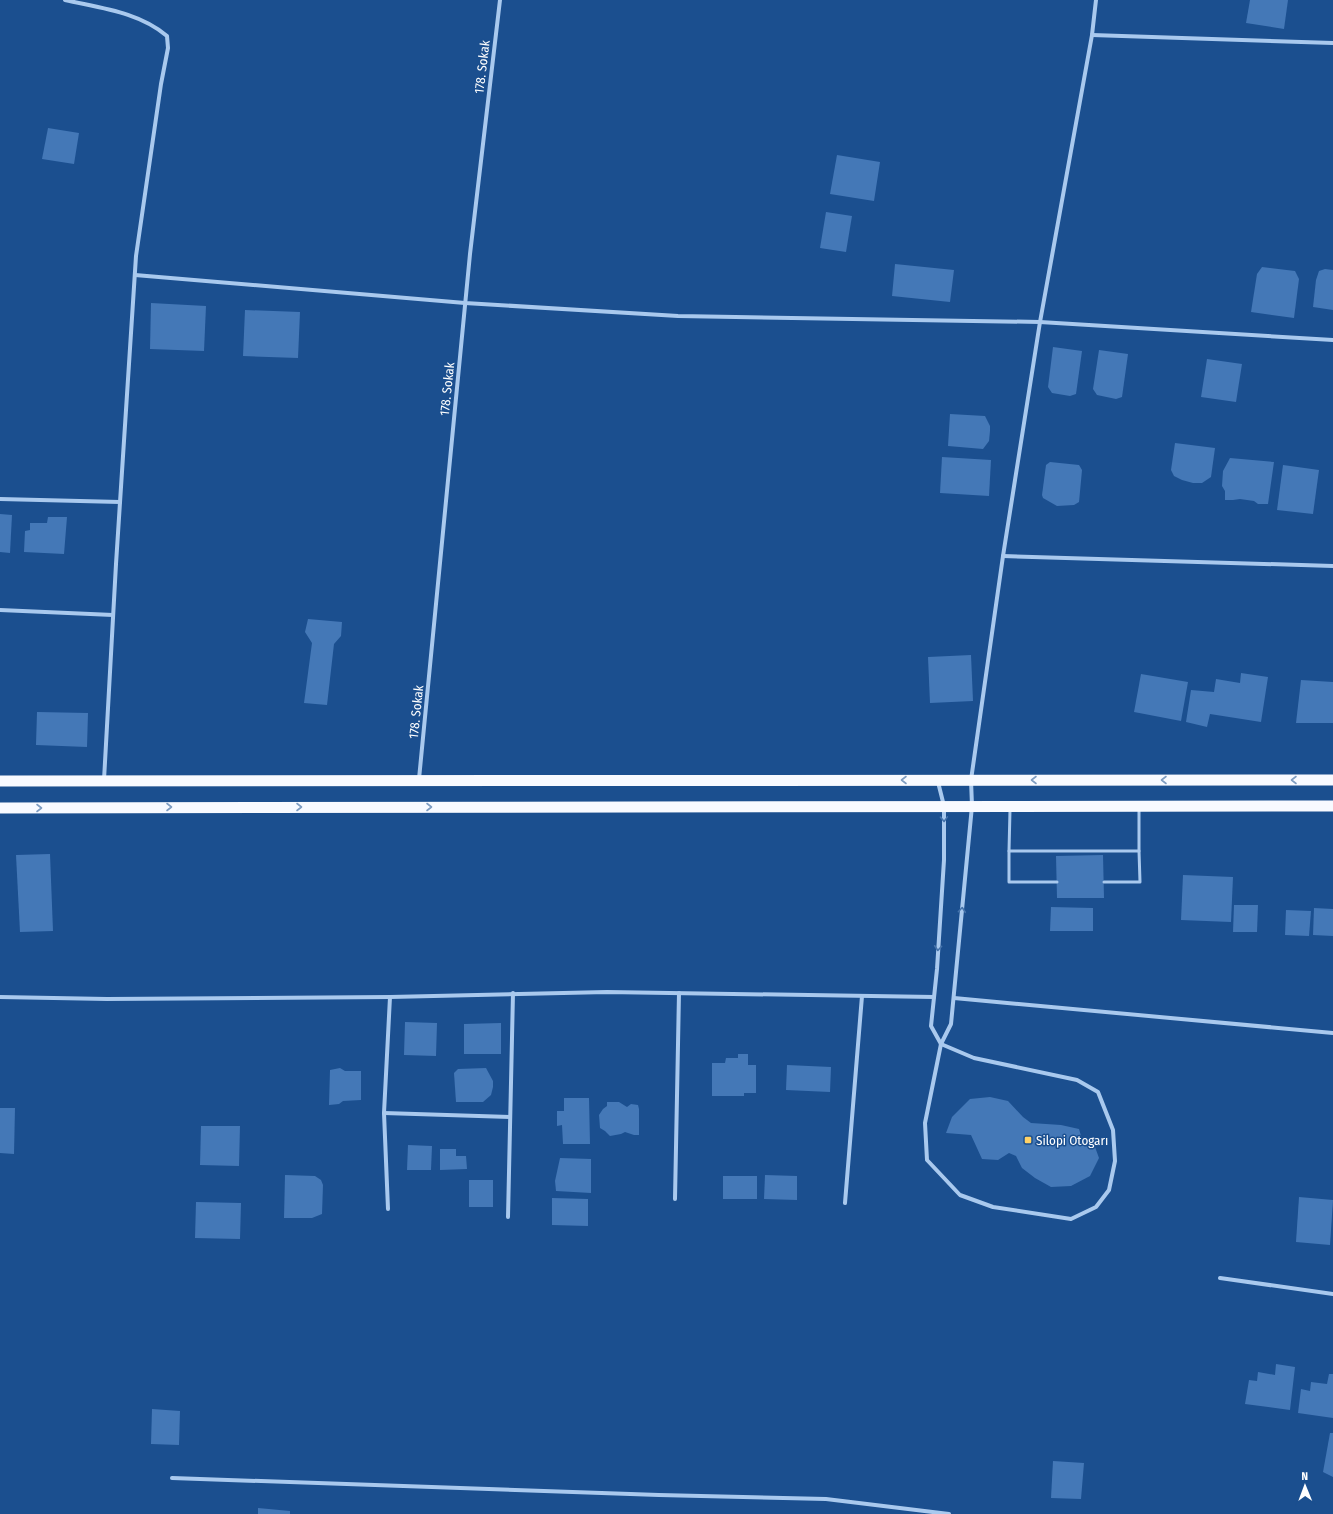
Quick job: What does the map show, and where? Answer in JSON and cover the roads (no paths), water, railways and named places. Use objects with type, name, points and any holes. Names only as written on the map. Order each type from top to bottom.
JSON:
[{"type":"highway","points":[[0,781],[1333,780]]},
{"type":"highway","points":[[0,808],[1333,806]]},
{"type":"street","points":[[65,0],[132,15],[157,26],[168,36],[168,48],[136,256],[104,781]]},
{"type":"street","name":"178. Sokak","points":[[419,781],[465,303],[500,0]]},
{"type":"street","points":[[937,780],[944,806],[944,860],[931,1026],[941,1044],[958,1052],[974,1058],[1077,1080],[1098,1092],[1113,1130],[1115,1160],[1109,1190],[1096,1207],[1072,1219],[993,1207],[960,1195],[927,1160],[924,1123],[941,1044],[951,1024],[972,806],[971,780],[1003,556],[1040,322],[1092,35],[1096,0]]},
{"type":"street","points":[[1092,35],[1333,43]]},
{"type":"street","points":[[135,275],[465,303],[678,316],[1040,322],[1333,340]]},
{"type":"street","points":[[0,499],[120,502]]},
{"type":"street","points":[[1003,556],[1333,566]]},
{"type":"street","points":[[0,610],[113,615]]},
{"type":"street","points":[[0,997],[115,999],[390,997],[607,992],[934,997]]},
{"type":"street","points":[[508,1217],[512,993]]},
{"type":"street","points":[[675,1198],[679,993]]},
{"type":"street","points":[[845,1202],[862,996]]},
{"type":"street","points":[[388,1209],[384,1113],[390,997]]},
{"type":"street","points":[[954,998],[1333,1033]]},
{"type":"street","points":[[384,1113],[510,1117]]},
{"type":"street","points":[[1220,1278],[1333,1294]]},
{"type":"street","points":[[172,1478],[659,1495],[826,1499],[949,1514]]},
{"type":"lane","points":[[1010,806],[1009,882],[1057,882]]},
{"type":"lane","points":[[1104,882],[1140,882],[1139,806]]},
{"type":"lane","points":[[1009,851],[1140,851]]},
{"type":"place","name":"Silopi Otogarı","points":[[1028,1140]]}]
